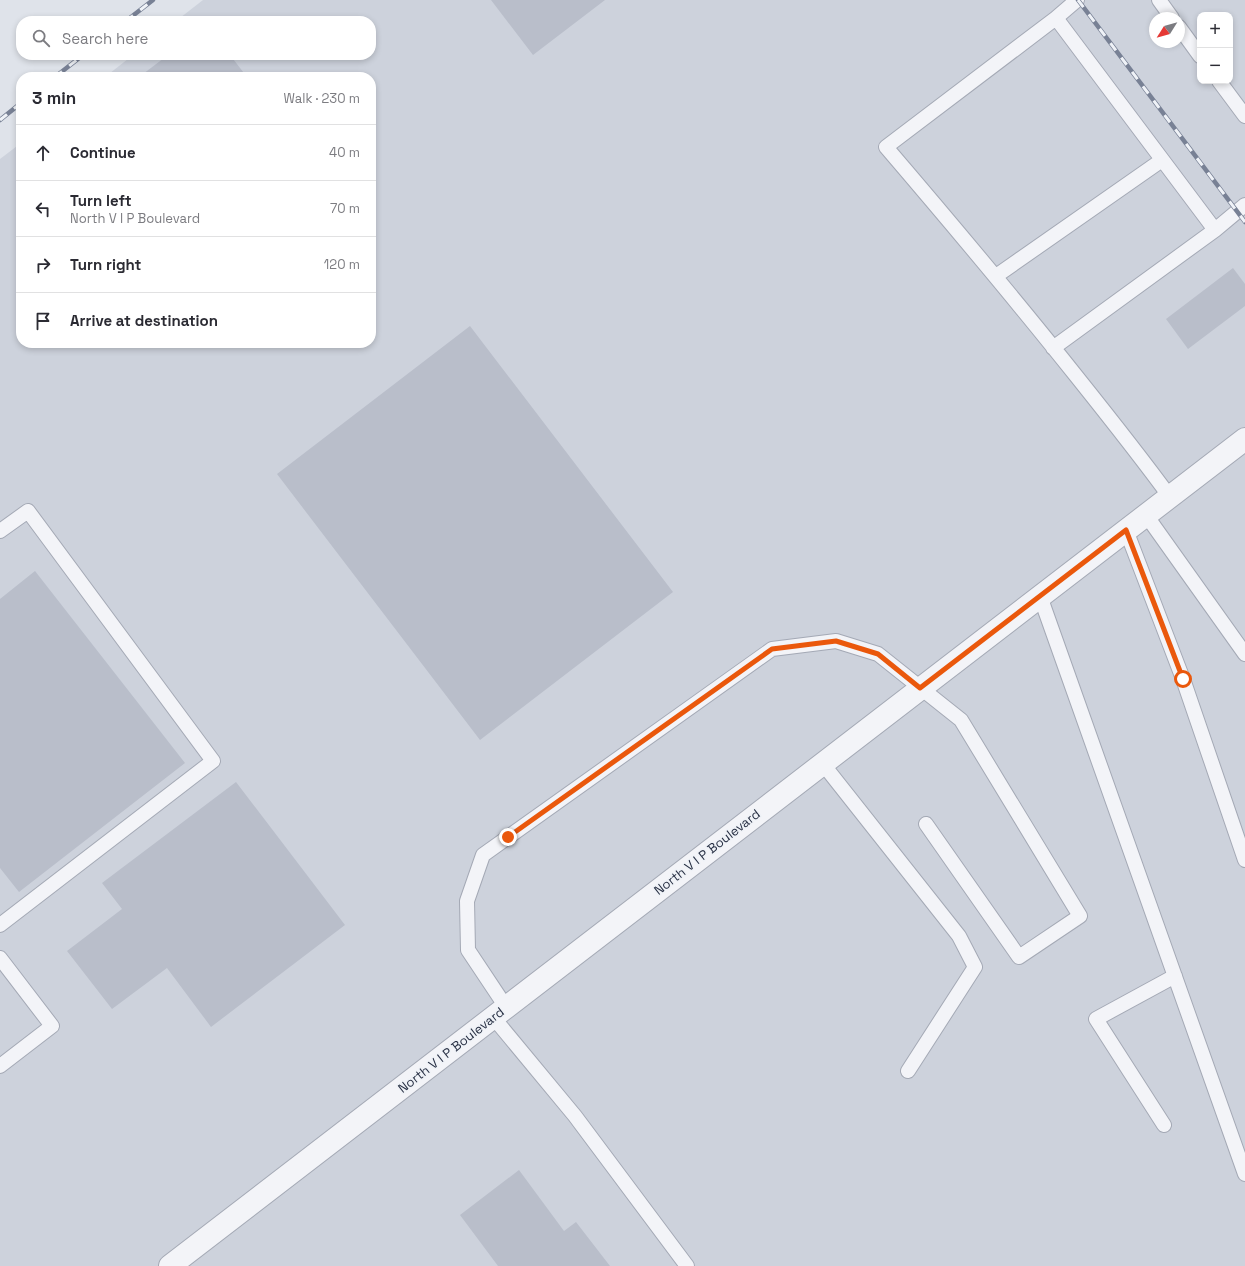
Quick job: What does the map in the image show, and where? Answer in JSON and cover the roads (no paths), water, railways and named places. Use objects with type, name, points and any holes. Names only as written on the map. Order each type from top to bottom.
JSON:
[{"type":"street","name":"North V I P Boulevard","points":[[170,1266],[1245,439]]},
{"type":"lane","points":[[1078,0],[886,147],[996,276],[1147,465],[1170,497]]},
{"type":"lane","points":[[1159,0],[1168,12]]},
{"type":"lane","points":[[1056,18],[1215,230]]},
{"type":"lane","points":[[1185,35],[1197,52]]},
{"type":"lane","points":[[1221,84],[1245,116]]},
{"type":"lane","points":[[996,276],[1162,160]]},
{"type":"lane","points":[[1053,348],[1215,230],[1245,205]]},
{"type":"lane","points":[[0,531],[28,511],[213,761],[0,925]]},
{"type":"lane","points":[[1146,516],[1245,654]]},
{"type":"lane","points":[[1126,530],[1183,679],[1245,860]]},
{"type":"lane","points":[[1040,596],[1245,1174]]},
{"type":"lane","points":[[687,1266],[575,1116],[500,1012],[468,950],[467,901],[483,855],[772,649],[836,641],[878,654],[961,720],[1080,916],[1019,957],[926,824]]},
{"type":"lane","points":[[823,764],[959,936],[975,967],[908,1071]]},
{"type":"lane","points":[[0,958],[52,1026],[0,1066]]},
{"type":"lane","points":[[1164,1125],[1096,1019],[1175,976]]},
{"type":"railway","points":[[132,16],[153,0]]},
{"type":"railway","points":[[1078,0],[1245,222]]},
{"type":"railway","points":[[61,72],[77,60]]},
{"type":"railway","points":[[0,120],[16,107]]}]
